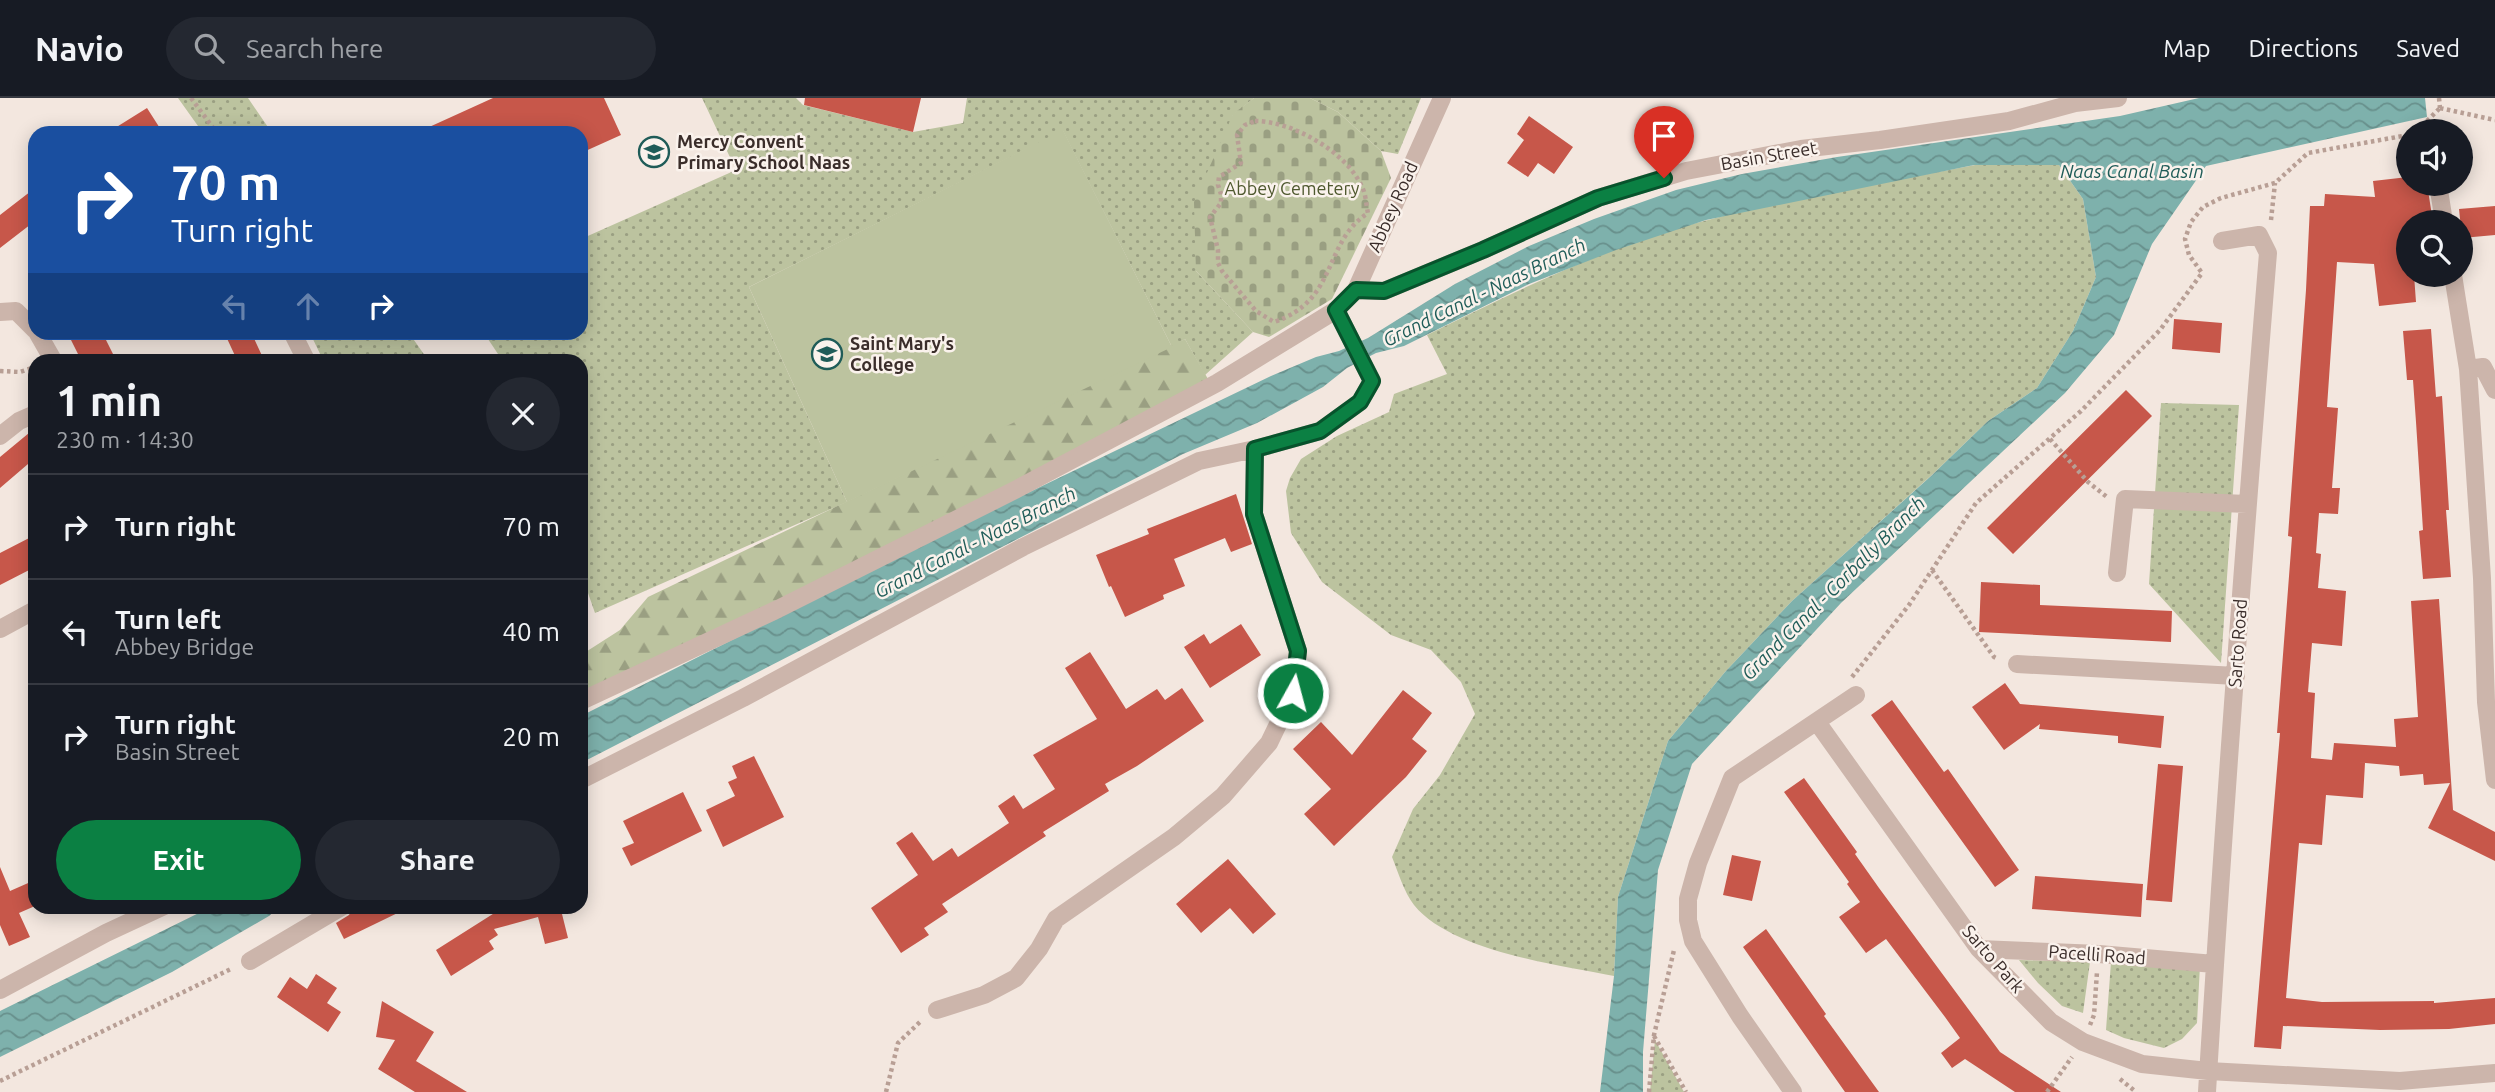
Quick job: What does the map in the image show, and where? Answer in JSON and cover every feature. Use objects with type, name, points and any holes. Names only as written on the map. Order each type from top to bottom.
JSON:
[{"type":"street","name":"Abbey Road","points":[[588,698],[778,608],[1015,490],[1217,383],[1272,336],[1336,310],[1356,290],[1442,98]]},
{"type":"street","name":"Basin Street","points":[[1356,290],[1384,291],[1598,198],[1686,171],[1801,149],[1880,141],[2009,121],[2075,103],[2118,98]]},
{"type":"street","name":"Sarto Road","points":[[2207,1092],[2247,504],[2268,253],[2259,235],[2222,241]]},
{"type":"street","points":[[2455,287],[2468,369],[2482,578],[2486,711],[2495,780]]},
{"type":"street","points":[[588,776],[743,698],[1023,547],[1199,461],[1320,431],[1360,402],[1372,381],[1336,310]]},
{"type":"street","points":[[0,312],[16,312],[28,323]]},
{"type":"street","points":[[2468,369],[2483,367],[2495,390]]},
{"type":"street","points":[[0,436],[28,417]]},
{"type":"street","points":[[937,1010],[984,995],[1016,978],[1039,949],[1056,919],[1174,837],[1223,796],[1269,743],[1293,693],[1298,651],[1254,514],[1255,449]]},
{"type":"street","points":[[2117,573],[2125,499],[2247,504]]},
{"type":"street","points":[[0,629],[28,614]]},
{"type":"street","points":[[2017,664],[2236,676]]},
{"type":"street","points":[[1793,1092],[1740,1016],[1693,941],[1688,920],[1688,899],[1698,863],[1732,778],[1817,722],[1851,689]]},
{"type":"street","name":"Sarto Park","points":[[1817,722],[1979,949],[2051,1021],[2083,1042],[2142,1064],[2208,1071]]},
{"type":"street","points":[[0,990],[147,914]]},
{"type":"street","points":[[250,961],[330,914]]},
{"type":"street","name":"Pacelli Road","points":[[1979,949],[2099,954],[2214,964]]},
{"type":"street","points":[[2208,1071],[2400,1081],[2495,1073]]},
{"type":"path","points":[[191,98],[212,126]]},
{"type":"path","points":[[2438,98],[2440,108]]},
{"type":"path","points":[[2440,108],[2495,120]]},
{"type":"path","points":[[2429,119],[2440,108]]},
{"type":"path","points":[[1255,121],[1272,121],[1324,145],[1349,166],[1363,187],[1368,213],[1359,219],[1349,232],[1318,291],[1272,336],[1256,311],[1222,271],[1210,217],[1221,203],[1219,177],[1241,163],[1237,135],[1245,125],[1255,121]]},
{"type":"path","points":[[1851,689],[1976,503],[2081,411],[2160,330],[2202,273],[2189,255],[2185,239],[2191,222],[2203,206],[2221,198],[2275,183],[2308,153],[2396,137]]},
{"type":"path","points":[[0,371],[20,372],[28,369]]},
{"type":"path","points":[[2050,439],[2088,482],[2108,498],[2125,499]]},
{"type":"path","points":[[1932,570],[1994,657],[2017,664]]},
{"type":"path","points":[[1649,1092],[1654,1035],[1676,943]]},
{"type":"path","points":[[0,1081],[250,961]]},
{"type":"path","points":[[886,1092],[898,1043],[917,1024],[937,1010]]},
{"type":"path","points":[[1654,1035],[1686,1092]]},
{"type":"green space","points":[[178,98],[248,98],[267,126],[198,126]]},
{"type":"green space","points":[[702,98],[796,98],[803,105],[913,132],[963,123],[967,98],[1254,98],[1233,115],[1196,271],[1253,332],[1205,375],[1185,339],[1172,347],[1063,131],[749,287],[847,502],[595,613],[588,593],[588,354],[498,354],[489,340],[588,340],[588,236],[736,170]]},
{"type":"green space","name":"Abbey Cemetery","points":[[1254,98],[1310,98],[1338,112],[1381,151],[1391,178],[1332,299],[1269,337],[1253,332],[1196,271],[1194,202],[1233,114]]},
{"type":"green space","points":[[1310,98],[1421,98],[1398,154],[1381,151],[1338,112]]},
{"type":"green space","points":[[1063,130],[1172,347],[847,502],[749,287]]},
{"type":"green space","points":[[1975,165],[2059,165],[2083,199],[2096,277],[2073,331],[2037,388],[1988,421],[1792,601],[1725,672],[1668,741],[1618,897],[1614,976],[1507,954],[1453,934],[1431,921],[1410,900],[1392,857],[1413,809],[1440,775],[1475,714],[1461,682],[1431,650],[1391,635],[1322,582],[1291,533],[1286,491],[1301,459],[1337,436],[1389,412],[1394,394],[1447,374],[1427,335],[1564,270],[1636,242],[1708,220],[1808,197]]},
{"type":"green space","points":[[1185,339],[1216,393],[588,694],[588,651],[620,630],[648,597]]},
{"type":"green space","points":[[313,340],[414,340],[424,354],[320,354]]},
{"type":"green space","points":[[2161,403],[2239,405],[2221,663],[2149,584]]},
{"type":"green space","points":[[2019,960],[2090,962],[2083,1013],[2062,1006]]},
{"type":"green space","points":[[2111,962],[2200,965],[2197,1023],[2182,1039],[2164,1048],[2124,1038],[2106,1030]]},
{"type":"green space","points":[[1655,1040],[1684,1092],[1650,1092]]},
{"type":"water","points":[[2199,98],[2425,98],[2427,117],[2396,119],[2396,124],[2206,166],[2152,244],[2114,335],[2065,393],[1841,603],[1692,764],[1658,870],[1643,1052],[1643,1092],[1600,1092],[1614,976],[1618,897],[1668,741],[1725,672],[1792,601],[1988,421],[2037,388],[2073,331],[2096,277],[2083,199],[2059,165],[1974,165],[1706,220],[1616,250],[1529,284],[1404,346],[1376,353],[1347,368],[1323,387],[1257,423],[1183,454],[588,759],[588,712],[934,538],[1271,376],[1368,338],[1455,284],[1529,246],[1676,190],[1742,174],[1837,157],[2120,116]]},
{"type":"water","points":[[197,914],[271,914],[172,972],[0,1057],[0,1011]]},
{"type":"building","points":[[493,98],[604,98],[621,135],[588,150],[588,126],[431,126]]},
{"type":"building","points":[[805,98],[921,98],[913,132],[804,105]]},
{"type":"building","points":[[147,108],[159,126],[118,126]]},
{"type":"building","points":[[1529,116],[1573,147],[1554,174],[1538,163],[1528,177],[1507,163],[1524,140],[1517,134]]},
{"type":"building","points":[[2396,178],[2396,196],[2429,196],[2431,210],[2396,210],[2396,287],[2415,287],[2416,302],[2379,306],[2374,264],[2337,262],[2327,407],[2338,408],[2332,488],[2340,488],[2338,514],[2319,513],[2316,553],[2321,554],[2318,588],[2346,591],[2342,646],[2312,643],[2308,692],[2315,693],[2311,758],[2365,763],[2363,798],[2326,795],[2322,845],[2299,843],[2286,998],[2322,1002],[2434,1003],[2495,998],[2495,1024],[2449,1029],[2380,1030],[2283,1026],[2281,1049],[2254,1047],[2280,733],[2277,733],[2292,537],[2288,536],[2310,206],[2324,206],[2325,194],[2375,197],[2373,181]]},
{"type":"building","points":[[28,193],[28,226],[0,248],[0,215]]},
{"type":"building","points":[[2495,206],[2495,235],[2473,237],[2473,210],[2459,209]]},
{"type":"building","points":[[2174,319],[2222,323],[2220,353],[2172,349]]},
{"type":"building","points":[[2431,329],[2436,397],[2442,396],[2451,577],[2423,579],[2419,531],[2423,530],[2413,380],[2407,380],[2403,331]]},
{"type":"building","points":[[71,340],[106,340],[113,354],[78,354]]},
{"type":"building","points":[[228,340],[255,340],[261,354],[234,354]]},
{"type":"building","points":[[2126,390],[2152,416],[2013,554],[1987,528]]},
{"type":"building","points":[[28,434],[28,464],[0,488],[0,457]]},
{"type":"building","points":[[1236,494],[1252,544],[1231,552],[1225,538],[1174,559],[1185,586],[1163,595],[1164,599],[1125,617],[1096,555],[1149,534],[1147,529]]},
{"type":"building","points":[[28,539],[28,571],[0,585],[0,553]]},
{"type":"building","points":[[1981,582],[2040,585],[2040,605],[2172,611],[2171,642],[1979,632]]},
{"type":"building","points":[[2439,599],[2453,810],[2495,832],[2495,861],[2428,828],[2450,783],[2424,785],[2423,774],[2400,776],[2399,766],[2332,760],[2334,743],[2396,747],[2394,719],[2418,717],[2411,601]]},
{"type":"building","points":[[1241,624],[1261,655],[1210,688],[1184,647],[1204,634],[1210,644]]},
{"type":"building","points":[[1090,652],[1126,709],[1157,689],[1165,700],[1182,688],[1204,721],[1105,784],[1109,791],[1043,832],[1046,836],[942,904],[948,912],[924,928],[929,935],[901,953],[871,908],[918,875],[896,843],[912,832],[933,861],[952,848],[958,857],[1009,823],[998,806],[1014,795],[1023,809],[1055,789],[1033,755],[1097,719],[1065,668]]},
{"type":"building","points":[[2005,683],[2020,704],[2164,716],[2161,748],[2118,743],[2118,736],[2039,729],[2040,724],[2004,750],[1972,707]]},
{"type":"building","points":[[1403,690],[1432,713],[1412,739],[1427,751],[1406,777],[1334,846],[1304,814],[1331,789],[1293,749],[1321,722],[1352,755]]},
{"type":"building","points":[[1892,700],[1944,772],[1948,769],[2019,870],[1995,887],[1871,715]]},
{"type":"building","points":[[754,756],[784,817],[723,847],[706,810],[735,796],[728,782],[737,778],[732,766]]},
{"type":"building","points":[[2158,764],[2183,766],[2172,902],[2146,900]]},
{"type":"building","points":[[1804,778],[1857,852],[1855,854],[1879,888],[2000,1052],[2061,1092],[2015,1092],[1965,1059],[1952,1068],[1941,1053],[1960,1038],[1945,1017],[1886,939],[1866,953],[1839,917],[1860,902],[1847,884],[1849,882],[1784,792]]},
{"type":"building","points":[[683,792],[702,831],[631,866],[622,848],[634,843],[623,821]]},
{"type":"building","points":[[1732,855],[1761,861],[1752,901],[1723,895]]},
{"type":"building","points":[[1228,859],[1276,914],[1253,934],[1230,908],[1201,933],[1176,904]]},
{"type":"building","points":[[0,867],[10,891],[28,883],[28,909],[19,913],[30,937],[9,946],[0,925]]},
{"type":"building","points":[[2035,876],[2143,884],[2141,917],[2032,909]]},
{"type":"building","points":[[396,914],[344,939],[336,923],[349,915]]},
{"type":"building","points":[[493,914],[562,914],[568,938],[545,944],[538,917],[494,929],[498,935],[489,941],[494,949],[451,976],[436,950]]},
{"type":"building","points":[[1766,929],[1879,1092],[1845,1092],[1743,947]]},
{"type":"building","points":[[316,974],[337,988],[327,1003],[341,1012],[328,1032],[277,997],[290,977],[307,989]]},
{"type":"building","points":[[382,1001],[434,1032],[416,1061],[467,1092],[415,1092],[378,1069],[395,1040],[376,1037]]},
{"type":"place","name":"Mercy Convent Primary School Naas","points":[[654,152]]},
{"type":"place","name":"Saint Mary's College","points":[[827,354]]},
{"type":"route","points":[[1293,693],[1298,651],[1254,514],[1255,449],[1320,431],[1360,402],[1372,381],[1336,310],[1356,290],[1384,291],[1598,198],[1664,178]]},
{"type":"water label","name":"Naas Canal Basin","points":[[2132,171]]},
{"type":"water label","name":"Grand Canal - Naas Branch","points":[[1484,292]]},
{"type":"water label","name":"Grand Canal - Naas Branch","points":[[975,542]]},
{"type":"water label","name":"Grand Canal - Corbally Branch","points":[[1833,588]]}]
